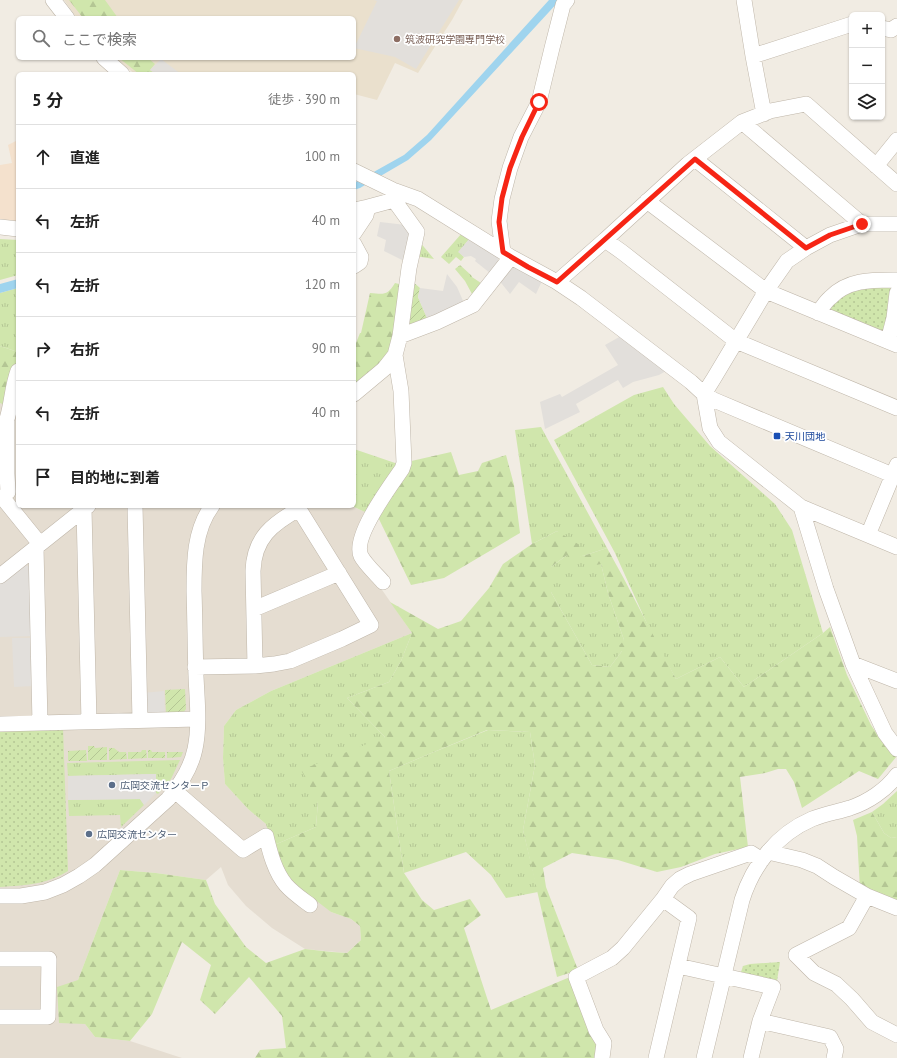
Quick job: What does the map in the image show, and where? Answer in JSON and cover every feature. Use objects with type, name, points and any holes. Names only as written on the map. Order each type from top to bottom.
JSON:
[{"type":"street","points":[[53,0],[65,16]]},
{"type":"street","points":[[400,336],[473,305],[507,254],[499,222],[502,198],[510,168],[522,137],[539,102],[563,5],[567,0]]},
{"type":"street","points":[[744,0],[764,114]]},
{"type":"street","points":[[754,56],[849,25]]},
{"type":"street","points":[[885,29],[891,30],[897,26]]},
{"type":"street","points":[[106,60],[120,72]]},
{"type":"street","points":[[557,282],[695,159],[742,122],[770,111],[806,104],[897,184]]},
{"type":"street","points":[[742,122],[862,224]]},
{"type":"street","points":[[876,166],[897,140]]},
{"type":"street","points":[[695,159],[806,248]]},
{"type":"street","points":[[356,392],[384,369],[395,355],[400,336],[409,268],[418,232],[393,195],[364,176]]},
{"type":"street","points":[[356,230],[366,215],[361,209],[393,195],[418,199],[507,254],[557,282],[605,316],[704,394],[714,400],[896,473],[868,535]]},
{"type":"street","points":[[647,201],[766,291],[893,343],[897,293]]},
{"type":"street","points":[[897,224],[862,224],[830,235],[806,248],[787,261],[766,291],[704,394],[710,428],[719,442],[801,506],[897,547]]},
{"type":"street","points":[[0,227],[16,229]]},
{"type":"street","points":[[605,240],[736,341],[897,408]]},
{"type":"street","points":[[356,248],[361,257],[360,262],[356,265]]},
{"type":"street","points":[[818,313],[830,297],[848,284],[872,280],[897,280]]},
{"type":"street","points":[[384,582],[361,556],[360,547],[364,531],[370,518],[402,469],[404,463],[401,390],[395,355]]},
{"type":"street","points":[[16,377],[12,389],[7,419],[7,493],[36,543],[40,723]]},
{"type":"street","points":[[801,506],[826,589],[854,664],[885,733],[897,749]]},
{"type":"street","points":[[0,576],[36,543],[86,508]]},
{"type":"street","points":[[86,508],[89,722]]},
{"type":"street","points":[[135,508],[140,720]]},
{"type":"street","points":[[0,896],[21,896],[45,892],[63,885],[79,876],[95,865],[168,799],[185,775],[194,754],[197,737],[194,578],[196,545],[202,524],[211,508]]},
{"type":"street","points":[[255,666],[253,563],[257,548],[263,536],[273,526],[297,508]]},
{"type":"street","points":[[195,667],[255,666],[290,661],[342,639],[370,625],[299,508]]},
{"type":"street","points":[[254,609],[339,573]]},
{"type":"street","points":[[854,664],[897,681]]},
{"type":"street","points":[[0,724],[197,719]]},
{"type":"street","points":[[704,1058],[742,900],[746,887],[765,856],[780,839],[795,828],[812,819],[852,807],[868,800],[882,790],[897,775]]},
{"type":"street","points":[[175,790],[243,850],[266,836],[274,864],[287,886],[310,905]]},
{"type":"street","points":[[602,1058],[604,1043],[596,1030],[576,977],[612,958],[623,948],[672,886],[680,879],[690,874],[751,853],[802,860],[812,864],[868,896],[897,908]]},
{"type":"street","points":[[868,896],[849,928],[796,955],[814,973],[836,984],[852,999],[872,1022],[897,1035]]},
{"type":"street","points":[[656,1058],[689,918],[663,898]]},
{"type":"street","points":[[0,959],[49,959],[49,966],[48,1017],[0,1018]]},
{"type":"street","points":[[678,966],[773,987],[760,1021],[751,1058]]},
{"type":"street","points":[[760,1021],[830,1037],[836,1048],[834,1058]]},
{"type":"shaded area","name":"筑波研究学園専門学校","points":[[64,0],[463,0],[418,73],[395,63],[377,100],[356,95],[356,72],[132,72],[118,60],[356,60],[356,16],[76,16]]},
{"type":"shaded area","points":[[374,0],[459,0],[416,69],[395,57],[356,48],[356,44],[377,1]]},
{"type":"shaded area","points":[[160,60],[162,60],[178,72],[153,72],[150,70]]},
{"type":"shaded area","points":[[16,141],[16,221],[0,219],[0,165],[12,163],[8,145]]},
{"type":"shaded area","points":[[380,222],[406,225],[411,232],[404,261],[384,251],[386,240],[377,236]]},
{"type":"shaded area","points":[[470,238],[498,256],[498,263],[490,273],[475,261],[476,259],[471,256],[464,257],[458,252]]},
{"type":"shaded area","points":[[511,263],[542,281],[536,294],[519,282],[510,294],[498,279]]},
{"type":"shaded area","points":[[447,274],[457,287],[464,303],[427,318],[418,297],[420,288],[443,291]]},
{"type":"shaded area","points":[[621,336],[666,371],[659,375],[633,382],[623,388],[618,380],[576,404],[580,412],[545,429],[540,402],[560,394],[562,397],[618,365],[605,345]]},
{"type":"shaded area","points":[[0,403],[12,409],[16,408],[16,508],[356,508],[367,513],[355,551],[412,633],[271,691],[236,710],[224,726],[223,758],[225,784],[248,809],[266,824],[272,846],[331,912],[351,919],[360,926],[361,940],[347,953],[305,949],[272,928],[246,906],[228,885],[221,867],[206,880],[120,870],[78,980],[85,1024],[95,1037],[130,1041],[182,1058],[0,1058]]},
{"type":"shaded area","points":[[23,564],[31,568],[33,636],[0,637],[0,583]]},
{"type":"shaded area","points":[[12,638],[31,638],[33,686],[14,687]]},
{"type":"shaded area","points":[[164,691],[165,714],[148,715],[144,710],[142,693]]},
{"type":"shaded area","name":"広岡交流センターＰ","points":[[156,774],[156,793],[144,805],[140,799],[68,800],[68,776]]},
{"type":"green space","points":[[69,0],[105,0],[117,16],[81,16]]},
{"type":"green space","points":[[122,60],[150,60],[155,64],[150,70],[153,72],[136,72]]},
{"type":"green space","points":[[462,233],[470,238],[459,252],[464,257],[461,261],[456,257],[449,264],[441,257]]},
{"type":"green space","points":[[0,239],[16,240],[16,276],[0,280]]},
{"type":"green space","points":[[419,241],[434,259],[415,256]]},
{"type":"green space","points":[[460,265],[472,277],[481,283],[472,294],[465,281],[455,269]]},
{"type":"green space","points":[[412,281],[420,288],[418,297],[427,318],[406,327]]},
{"type":"green space","points":[[395,283],[403,285],[391,350],[379,368],[356,387],[356,343],[361,333],[370,293],[379,294],[390,290]]},
{"type":"green space","points":[[894,286],[884,333],[828,312],[840,295],[849,289]]},
{"type":"green space","points":[[16,289],[16,351],[0,346],[0,293]]},
{"type":"green space","points":[[0,346],[16,351],[16,364],[4,405],[0,403]]},
{"type":"green space","points":[[663,387],[674,404],[710,446],[775,504],[792,530],[823,633],[744,687],[720,657],[676,679],[653,637],[615,553],[554,440],[634,395]]},
{"type":"green space","points":[[541,427],[607,548],[583,556],[557,531],[532,544],[515,430]]},
{"type":"green space","points":[[356,450],[398,464],[367,513],[356,508]]},
{"type":"green space","points":[[451,452],[459,475],[478,471],[482,463],[506,455],[514,485],[520,533],[444,578],[411,585],[377,515],[407,462]]},
{"type":"green space","points":[[557,531],[578,544],[583,556],[607,548],[676,679],[720,657],[744,687],[830,627],[847,675],[871,725],[885,746],[897,756],[878,779],[859,771],[802,808],[794,782],[786,769],[778,769],[765,773],[740,777],[748,847],[715,854],[681,867],[657,872],[618,860],[572,853],[543,868],[546,887],[578,970],[557,977],[523,830],[535,765],[530,732],[487,730],[389,771],[404,873],[422,900],[434,910],[470,899],[481,915],[464,928],[491,1010],[570,977],[597,1045],[594,1058],[255,1058],[260,1050],[286,1048],[282,1016],[249,977],[215,1014],[200,1000],[211,965],[182,942],[152,1014],[130,1041],[95,1037],[85,1024],[59,1023],[57,987],[78,980],[120,870],[206,880],[215,904],[246,947],[266,963],[305,949],[347,953],[361,940],[360,926],[351,919],[331,912],[288,879],[272,846],[316,827],[318,801],[301,770],[385,737],[347,698],[389,682],[401,661],[412,633],[390,602],[438,629],[461,621],[489,588],[503,564],[532,544]],"holes":[[[567,555],[569,559],[580,556],[586,567],[601,564],[608,593],[624,640],[619,646],[622,651],[610,667],[592,665],[551,592],[551,567]]]},
{"type":"green space","points":[[567,555],[580,556],[601,564],[608,593],[624,640],[622,651],[610,667],[592,665],[551,592],[551,567]]},
{"type":"green space","points":[[412,633],[401,661],[389,682],[347,698],[385,737],[318,801],[316,827],[272,846],[266,824],[248,809],[225,784],[223,758],[224,726],[236,710],[271,691]]},
{"type":"green space","points":[[185,689],[186,709],[183,713],[166,714],[165,690]]},
{"type":"green space","points":[[63,727],[68,871],[60,876],[43,882],[0,887],[0,728]]},
{"type":"green space","points":[[488,730],[530,732],[535,765],[523,830],[538,892],[506,898],[491,875],[466,852],[404,873],[389,771]]},
{"type":"green space","points":[[88,746],[94,746],[95,748],[107,747],[107,760],[88,760]]},
{"type":"green space","points":[[109,748],[114,748],[119,752],[126,752],[127,759],[109,760]]},
{"type":"green space","points":[[86,750],[87,761],[68,761],[68,751]]},
{"type":"green space","points":[[142,750],[146,750],[147,758],[128,759],[128,752],[141,752]]},
{"type":"green space","points":[[148,750],[151,750],[152,752],[165,752],[165,758],[148,758]]},
{"type":"green space","points":[[167,752],[183,752],[181,757],[167,758]]},
{"type":"green space","points":[[180,760],[171,779],[158,794],[156,793],[155,774],[68,776],[67,763]]},
{"type":"green space","points":[[897,791],[897,837],[891,838],[884,833],[872,812]]},
{"type":"green space","points":[[140,799],[144,805],[121,827],[120,815],[69,816],[68,800]]},
{"type":"green space","points":[[872,812],[884,833],[891,838],[897,837],[897,904],[860,889],[857,836],[853,820]]},
{"type":"green space","points":[[780,962],[777,981],[741,972],[743,966],[750,964]]},
{"type":"water","points":[[549,0],[560,0],[431,140],[408,160],[356,189],[356,182],[404,155],[427,135]]},
{"type":"water","points":[[16,280],[16,289],[0,293],[0,284]]},
{"type":"place","name":"筑波研究学園専門学校","points":[[397,39]]},
{"type":"place","name":"天川団地","points":[[777,436]]},
{"type":"place","name":"広岡交流センターＰ","points":[[112,785]]},
{"type":"place","name":"広岡交流センター","points":[[89,834]]},
{"type":"route","points":[[539,102],[522,137],[510,168],[502,198],[499,222],[503,252],[557,282],[695,159],[806,248],[830,235],[862,224]]}]
